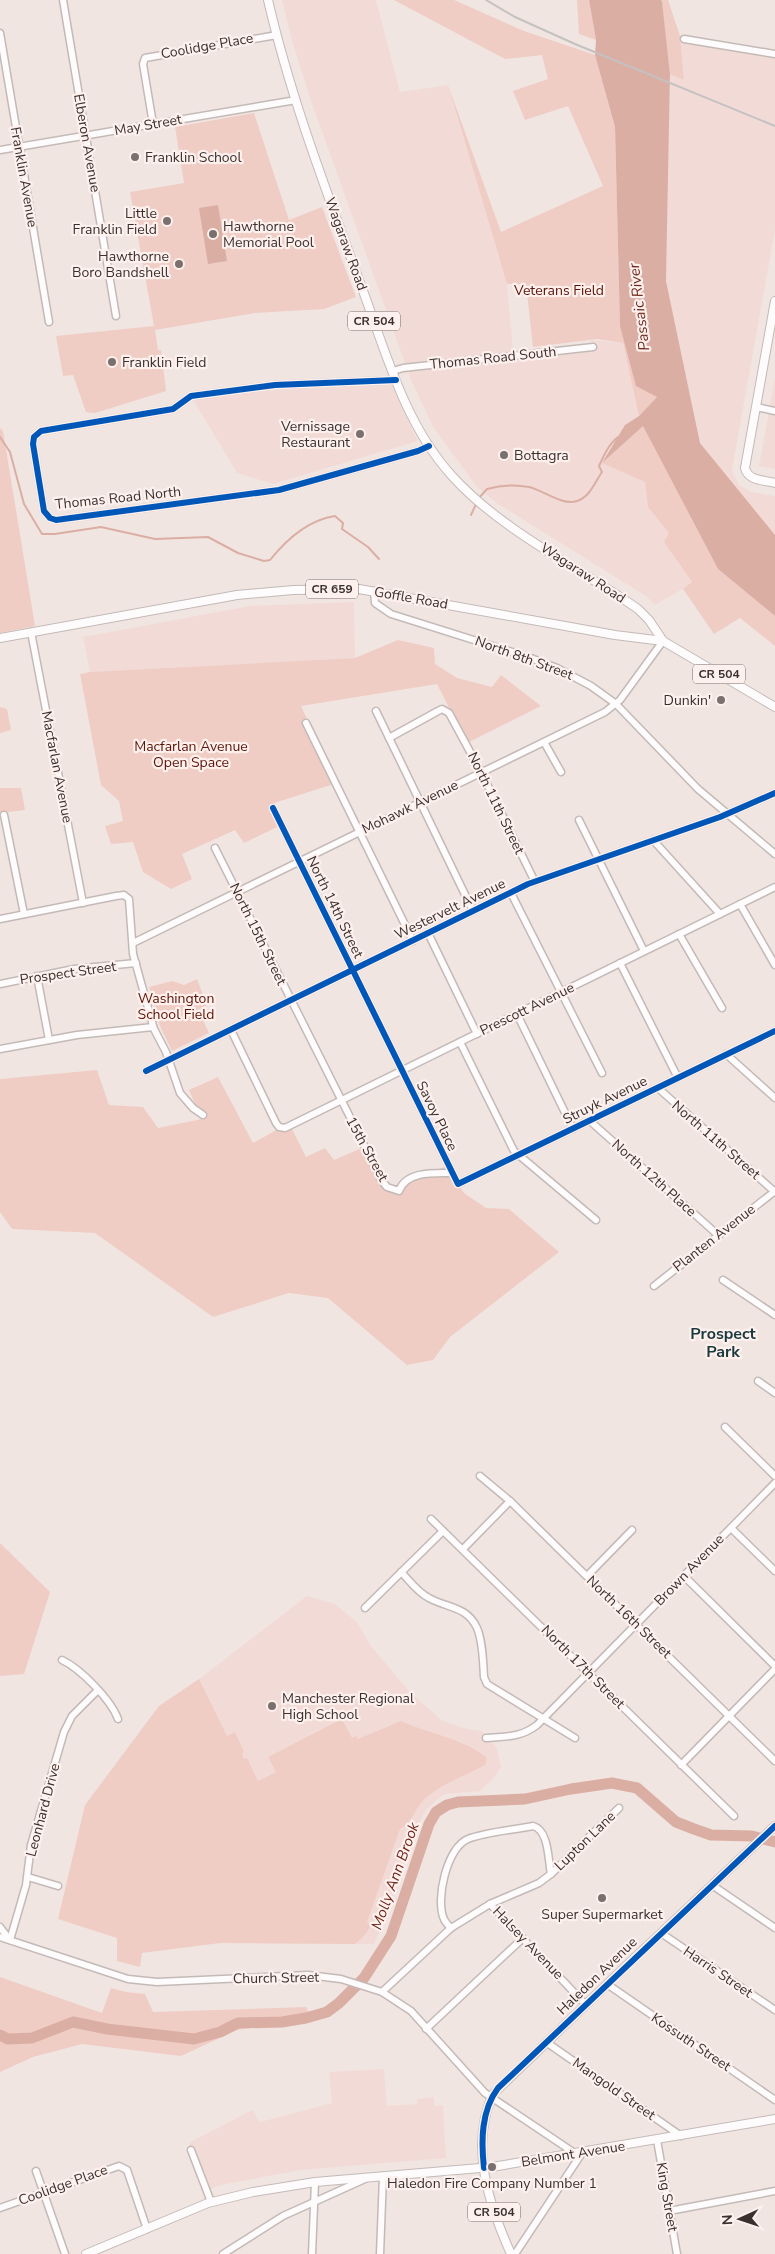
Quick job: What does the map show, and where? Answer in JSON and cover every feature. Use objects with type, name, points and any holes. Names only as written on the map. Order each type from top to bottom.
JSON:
[{"type":"main road","name":"Wagaraw Road","points":[[268,0],[296,100],[320,173],[396,380],[410,413],[429,446],[454,478],[481,504],[506,523],[638,609],[649,620],[663,641]]},
{"type":"main road","points":[[775,301],[746,471],[756,479],[775,482]]},
{"type":"main road","name":"Goffle Road","points":[[0,638],[256,592],[331,589],[374,591],[615,635],[663,641],[775,707]]},
{"type":"main road","name":"Haledon Avenue","points":[[484,2168],[483,2134],[492,2098],[498,2088],[775,1826]]},
{"type":"main road","name":"Belmont Avenue","points":[[86,2254],[211,2202],[253,2192],[315,2182],[484,2168],[579,2154],[775,2120]]},
{"type":"main road","name":"CR 504","points":[[484,2168],[492,2206],[513,2254]]},
{"type":"street","name":"Elberon Avenue","points":[[63,0],[116,316]]},
{"type":"street","name":"Franklin Avenue","points":[[0,33],[49,322]]},
{"type":"street","name":"Coolidge Place","points":[[153,124],[143,64],[145,58],[277,35]]},
{"type":"street","points":[[684,39],[775,54]]},
{"type":"street","name":"May Street","points":[[0,150],[296,100]]},
{"type":"street","name":"Thomas Road South","points":[[393,372],[403,368],[593,347]]},
{"type":"street","name":"Thomas Road North","points":[[396,380],[275,385],[191,396],[173,409],[40,432],[34,437],[33,444],[44,512],[50,518],[56,520],[279,490],[429,446]]},
{"type":"street","points":[[756,407],[775,411]]},
{"type":"street","name":"North 8th Street","points":[[374,591],[376,605],[391,614],[557,668],[591,686],[616,704],[683,775],[726,814],[774,851]]},
{"type":"street","name":"Macfarlan Avenue","points":[[31,632],[83,903]]},
{"type":"street","name":"Mohawk Avenue","points":[[133,943],[605,712],[616,704],[663,641]]},
{"type":"street","name":"North 11th Street","points":[[389,738],[442,710],[449,713],[481,772],[535,882]]},
{"type":"street","points":[[376,711],[473,911]]},
{"type":"street","points":[[306,723],[413,941]]},
{"type":"street","points":[[544,742],[561,772]]},
{"type":"street","name":"Westervelt Avenue","points":[[146,1071],[535,882],[726,814],[775,793]]},
{"type":"street","name":"North 14th Street","points":[[273,808],[401,1071]]},
{"type":"street","points":[[4,815],[24,914]]},
{"type":"street","points":[[579,820],[644,951]]},
{"type":"street","points":[[653,840],[720,914]]},
{"type":"street","name":"North 15th Street","points":[[215,848],[238,891],[340,1101]]},
{"type":"street","name":"Prescott Avenue","points":[[231,1030],[279,1127],[285,1128],[775,887]]},
{"type":"street","points":[[511,893],[602,1074]]},
{"type":"street","points":[[0,919],[124,895],[129,899],[136,964],[154,1027],[169,1060],[180,1093],[202,1115]]},
{"type":"street","points":[[740,904],[775,966]]},
{"type":"street","points":[[428,933],[477,1034]]},
{"type":"street","points":[[679,934],[722,1008]]},
{"type":"street","name":"North 11th Street","points":[[620,963],[678,1078]]},
{"type":"street","name":"Prospect Street","points":[[0,984],[74,969],[136,964]]},
{"type":"street","points":[[37,976],[49,1040]]},
{"type":"street","points":[[517,1014],[573,1130]]},
{"type":"street","points":[[0,1049],[77,1035],[154,1027]]},
{"type":"street","name":"Struyk Avenue","points":[[399,1191],[405,1182],[416,1176],[428,1173],[451,1173],[456,1183],[461,1184],[775,1031]]},
{"type":"street","points":[[460,1042],[514,1151],[596,1220]]},
{"type":"street","points":[[726,1054],[775,1098]]},
{"type":"street","name":"Savoy Place","points":[[401,1071],[451,1173]]},
{"type":"street","name":"North 11th Street","points":[[658,1088],[775,1191]]},
{"type":"street","name":"15th Street","points":[[340,1101],[379,1177],[388,1187],[399,1191]]},
{"type":"street","name":"North 12th Place","points":[[590,1121],[718,1236]]},
{"type":"street","name":"Planten Avenue","points":[[654,1286],[775,1191]]},
{"type":"street","points":[[723,1280],[775,1315]]},
{"type":"street","points":[[758,1381],[775,1393]]},
{"type":"street","points":[[725,1427],[775,1476]]},
{"type":"street","name":"North 16th Street","points":[[480,1476],[510,1501],[775,1762]]},
{"type":"street","name":"Brown Avenue","points":[[486,1738],[527,1733],[544,1718],[775,1483]]},
{"type":"street","points":[[463,1548],[510,1501]]},
{"type":"street","name":"North 17th Street","points":[[431,1519],[463,1548],[734,1816]]},
{"type":"street","points":[[731,1528],[775,1571]]},
{"type":"street","points":[[587,1576],[632,1530]]},
{"type":"street","points":[[366,1608],[443,1531]]},
{"type":"street","points":[[401,1572],[417,1590],[428,1598],[467,1613],[477,1628],[485,1681],[575,1738]]},
{"type":"street","points":[[682,1764],[775,1668],[684,1576]]},
{"type":"street","points":[[62,1660],[72,1665],[98,1691],[114,1709],[118,1719]]},
{"type":"street","name":"Leonhard Drive","points":[[10,1940],[28,1877],[31,1845],[64,1732],[72,1716],[98,1691]]},
{"type":"street","name":"Lupton Lane","points":[[382,1992],[451,1928],[490,1904],[539,1883],[551,1874],[619,1808]]},
{"type":"street","name":"Lupton Lane","points":[[451,1928],[444,1920],[442,1914],[441,1896],[450,1857],[467,1839],[533,1826],[537,1827],[543,1834],[551,1874]]},
{"type":"street","points":[[28,1877],[58,1886]]},
{"type":"street","points":[[712,1885],[775,1928]]},
{"type":"street","name":"Halsey Avenue","points":[[490,1904],[586,2004]]},
{"type":"street","points":[[0,1927],[10,1940]]},
{"type":"street","name":"Harris Street","points":[[661,1933],[775,2010]]},
{"type":"street","name":"Church Street","points":[[0,1937],[128,1979],[157,1982],[308,1975],[347,1980],[382,1992],[411,2011],[475,2083],[492,2098],[579,2154]]},
{"type":"street","points":[[426,2028],[523,1938]]},
{"type":"street","name":"Kossuth Street","points":[[607,1984],[775,2100]]},
{"type":"street","name":"Mangold Street","points":[[546,2042],[682,2136]]},
{"type":"street","name":"King Street","points":[[657,2140],[677,2254]]},
{"type":"street","points":[[191,2150],[211,2202]]},
{"type":"street","points":[[513,2254],[579,2154]]},
{"type":"street","name":"Coolidge Place","points":[[0,2208],[116,2166],[126,2168],[148,2229]]},
{"type":"street","points":[[36,2172],[65,2254]]},
{"type":"street","points":[[380,2254],[383,2176]]},
{"type":"street","name":"Belmont Avenue","points":[[223,2254],[274,2221],[370,2177]]},
{"type":"street","points":[[312,2254],[315,2182]]},
{"type":"street","points":[[669,2210],[775,2192]]},
{"type":"shaded area","points":[[282,0],[376,0],[400,92],[448,85],[507,284],[514,360],[592,351],[591,340],[623,343],[639,416],[625,425],[645,482],[648,507],[669,533],[665,542],[693,583],[655,605],[646,596],[498,504],[477,487],[433,427],[411,380],[312,104],[292,41]]},
{"type":"shaded area","points":[[680,36],[775,53],[775,230],[732,470],[739,485],[752,492],[775,496],[775,535],[700,443],[666,281],[670,74],[684,79]]},
{"type":"shaded area","points":[[775,378],[775,469],[759,466]]},
{"type":"shaded area","points":[[391,384],[418,441],[273,484],[237,473],[192,398],[244,392]]},
{"type":"shaded area","points":[[354,602],[355,658],[90,672],[83,637],[250,606]]},
{"type":"shaded area","points":[[307,1596],[335,1604],[357,1622],[371,1646],[409,1691],[441,1720],[463,1728],[482,1731],[497,1748],[501,1767],[494,1778],[480,1791],[446,1794],[426,1810],[419,1823],[374,1944],[220,1943],[159,1706],[199,1679]]},
{"type":"shaded area","points":[[384,2069],[387,2106],[417,2104],[417,2099],[434,2097],[434,2106],[443,2105],[446,2158],[301,2170],[221,2185],[206,2191],[189,2143],[252,2110],[260,2122],[332,2103],[329,2072]]},
{"type":"green space","name":"Veterans Field","points":[[394,0],[454,0],[524,31],[595,55],[615,127],[620,326],[657,397],[639,416],[623,343],[597,339],[533,347],[526,284],[507,284],[448,85],[501,232],[603,186],[568,106],[525,120],[513,91],[548,79],[542,55],[505,59]]},
{"type":"green space","points":[[577,0],[589,0],[596,40],[579,34]]},
{"type":"green space","points":[[661,0],[668,0],[680,36],[684,80],[670,74]]},
{"type":"green space","points":[[254,113],[289,220],[322,207],[356,297],[324,309],[255,313],[155,330],[158,350],[161,350],[166,391],[95,413],[86,412],[73,375],[63,376],[56,336],[154,326],[130,192],[184,183],[175,127]]},
{"type":"green space","points":[[643,425],[718,569],[775,616],[775,646],[740,618],[714,634],[683,589],[692,582],[664,542],[669,533],[648,507],[645,482],[602,463]]},
{"type":"green space","points":[[0,428],[3,431],[35,626],[0,633]]},
{"type":"green space","name":"Macfarlan Avenue Open Space","points":[[398,640],[434,648],[435,664],[457,678],[492,687],[501,675],[541,706],[467,743],[437,684],[301,706],[337,783],[271,804],[281,825],[244,843],[235,830],[182,854],[192,879],[171,889],[143,872],[133,842],[111,844],[105,826],[123,821],[119,801],[101,785],[80,674],[355,658]]},
{"type":"green space","points":[[0,707],[7,709],[11,730],[0,733]]},
{"type":"green space","points":[[0,788],[21,788],[25,810],[0,813]]},
{"type":"green space","name":"Washington School Field","points":[[197,979],[207,1005],[198,1010],[209,1033],[172,1051],[160,1026],[149,987],[172,981],[184,985]]},
{"type":"green space","points":[[97,1070],[109,1105],[143,1107],[158,1128],[202,1119],[189,1090],[218,1077],[253,1143],[289,1123],[306,1157],[325,1148],[334,1160],[364,1147],[390,1187],[447,1166],[464,1193],[486,1208],[509,1209],[559,1252],[450,1337],[433,1360],[407,1365],[328,1298],[289,1293],[213,1317],[95,1233],[12,1229],[0,1212],[0,1079]]},
{"type":"green space","points":[[0,1543],[50,1592],[24,1674],[0,1676]]},
{"type":"green space","points":[[199,1679],[227,1736],[235,1732],[244,1752],[242,1753],[244,1759],[247,1758],[258,1781],[276,1772],[268,1757],[342,1719],[352,1738],[356,1736],[358,1739],[401,1721],[457,1741],[478,1751],[487,1758],[485,1765],[448,1783],[427,1797],[408,1823],[400,1829],[367,1922],[371,1925],[366,1934],[355,1944],[220,1943],[142,1953],[140,1967],[117,1961],[117,1938],[58,1919],[85,1805],[159,1706]]},
{"type":"green space","points":[[0,1977],[102,2013],[111,1988],[145,1994],[153,2012],[306,2007],[312,2019],[237,2030],[181,2056],[82,2044],[33,2057],[0,2072]]},
{"type":"water","name":"Passaic River","points":[[589,0],[661,0],[662,2],[670,74],[666,281],[700,443],[775,535],[775,616],[718,569],[643,426],[602,463],[625,425],[639,416],[657,397],[636,386],[620,326],[615,127],[595,55],[596,40]]},
{"type":"water","name":"Hawthorne Memorial Pool","points":[[218,205],[227,261],[208,264],[199,208]]},
{"type":"waterway","points":[[0,437],[10,452],[24,504],[42,534],[55,534],[101,527],[155,539],[208,537],[238,553],[264,561],[270,560],[283,545],[307,526],[335,516],[343,523],[342,529],[368,547],[379,559]]},
{"type":"waterway","points":[[478,499],[487,489],[513,485],[534,489],[565,501],[571,502],[582,499],[592,489],[602,472],[599,466],[609,446],[618,437]]},
{"type":"waterway","points":[[471,515],[476,504]]},
{"type":"waterway","name":"Molly Ann Brook","points":[[0,2035],[8,2039],[32,2038],[73,2022],[107,2029],[194,2039],[220,2032],[238,2023],[282,2022],[327,2012],[364,1978],[391,1936],[429,1824],[436,1812],[447,1805],[458,1802],[525,1799],[571,1789],[612,1783],[637,1788],[676,1822],[694,1829],[711,1835],[752,1836],[775,1842]]},
{"type":"railway","points":[[486,0],[515,17],[575,44],[775,126]]},
{"type":"cycle path","points":[[396,380],[275,385],[191,396],[173,409],[41,431],[34,437],[33,444],[44,511],[50,518],[56,520],[279,490],[418,451],[429,446]]},
{"type":"cycle path","points":[[146,1071],[528,884],[720,817],[775,793]]},
{"type":"cycle path","points":[[273,808],[458,1184],[775,1031]]},
{"type":"cycle path","points":[[484,2168],[483,2137],[485,2116],[492,2097],[498,2088],[775,1826]]},
{"type":"place","name":"Franklin School","points":[[135,157]]},
{"type":"place","name":"Little Franklin Field","points":[[167,221]]},
{"type":"place","name":"Hawthorne Memorial Pool","points":[[213,234]]},
{"type":"place","name":"Hawthorne Boro Bandshell","points":[[179,264]]},
{"type":"place","name":"Franklin Field","points":[[112,362]]},
{"type":"place","name":"Vernissage Restaurant","points":[[360,434]]},
{"type":"place","name":"Bottagra","points":[[504,455]]},
{"type":"place","name":"Dunkin'","points":[[721,700]]},
{"type":"place","name":"Manchester Regional High School","points":[[272,1706]]},
{"type":"place","name":"Super Supermarket","points":[[602,1898]]},
{"type":"place","name":"Haledon Fire Company Number 1","points":[[492,2167]]},
{"type":"district","name":"Prospect Park","points":[[723,1343]]}]
